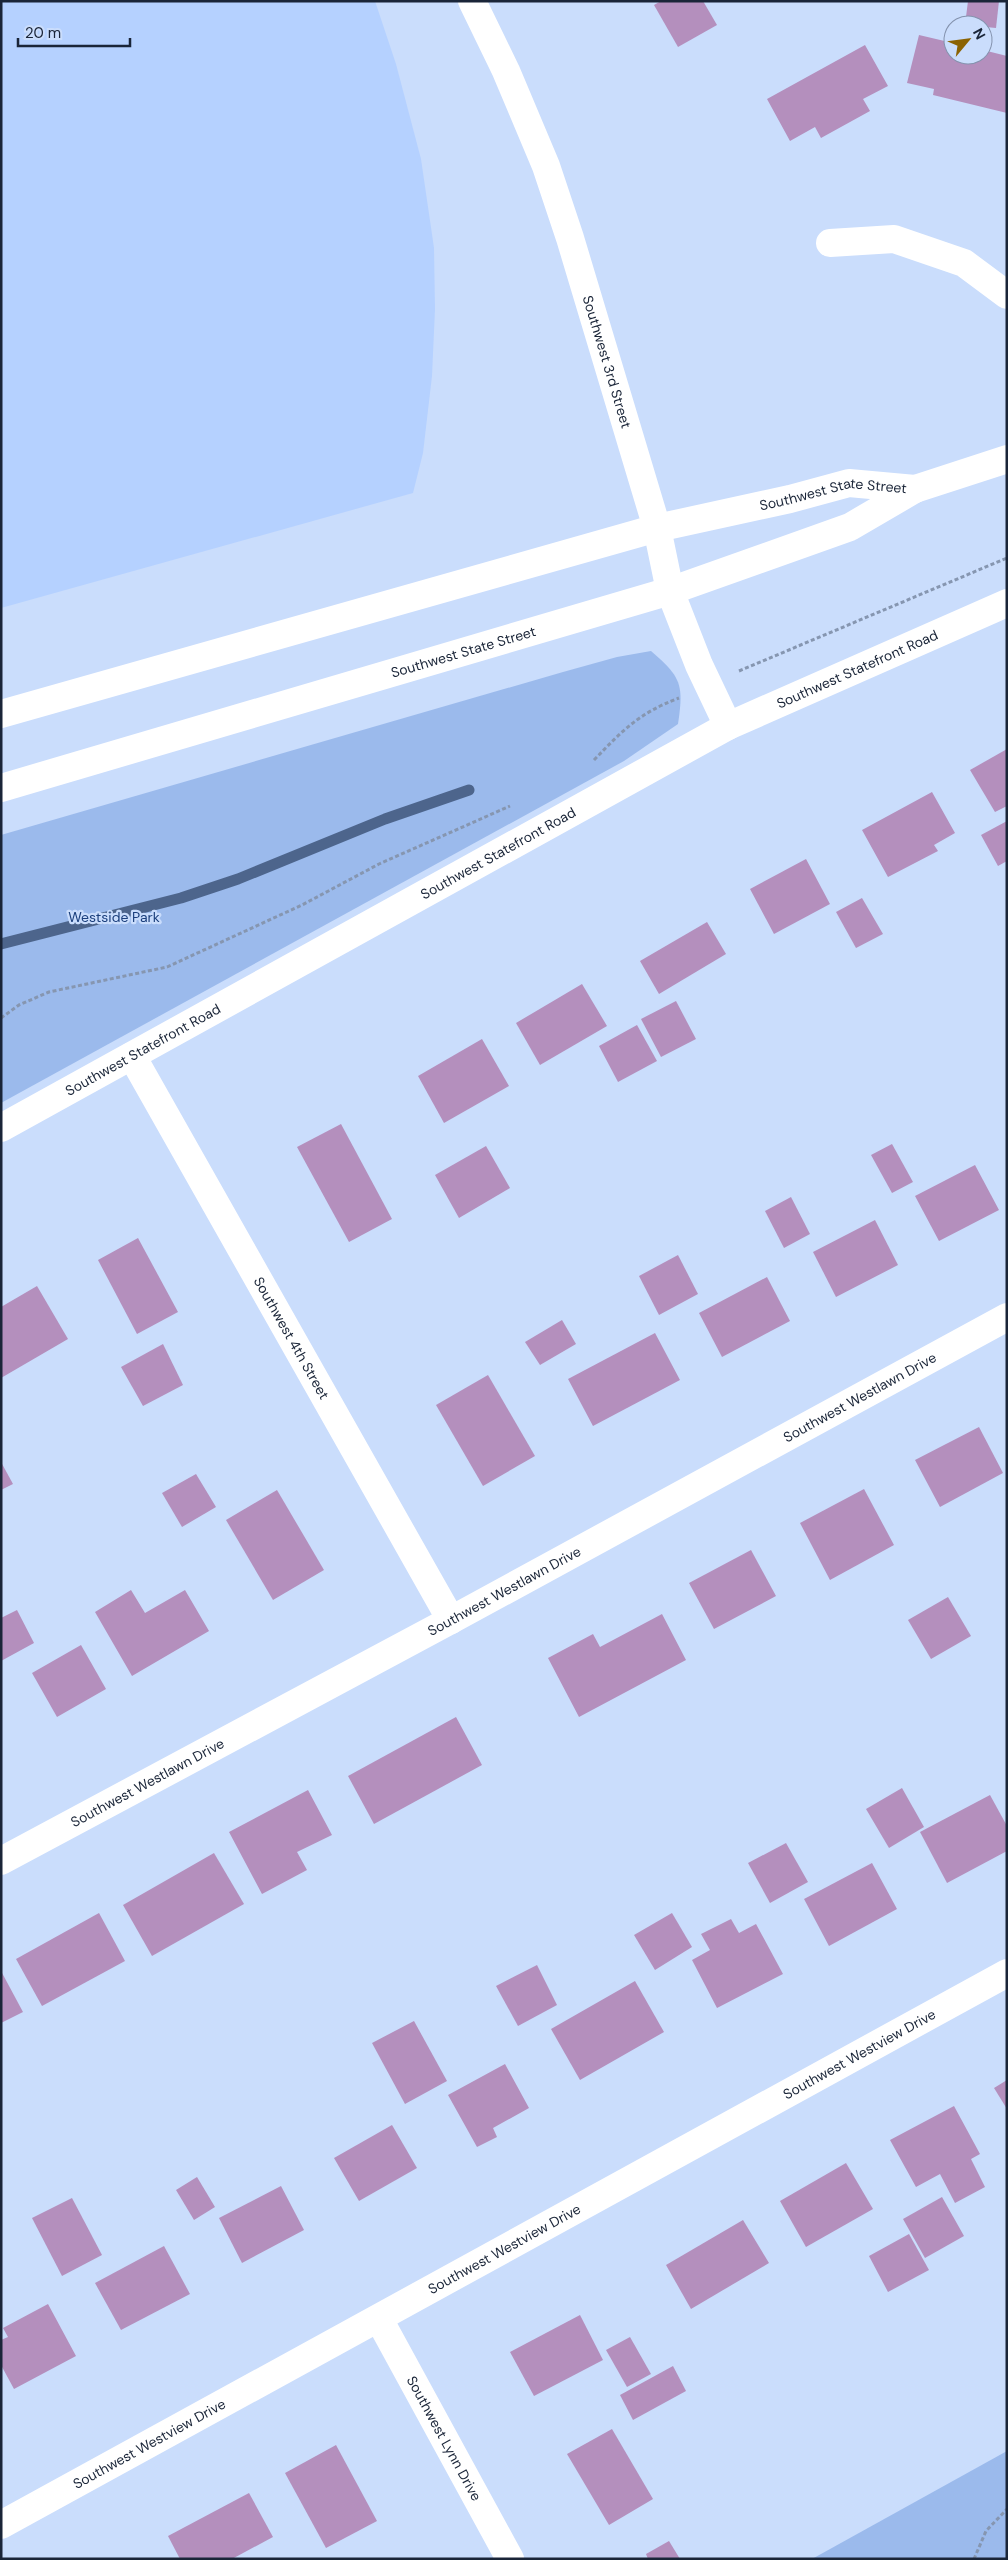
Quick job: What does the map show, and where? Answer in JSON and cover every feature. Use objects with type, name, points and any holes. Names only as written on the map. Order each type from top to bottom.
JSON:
[{"type":"street","name":"Southwest 3rd Street","points":[[472,1],[506,71],[546,166],[570,238],[657,528],[670,592],[728,726]]},
{"type":"street","points":[[830,242],[894,239],[964,263],[1007,295]]},
{"type":"street","name":"Southwest State Street","points":[[1,788],[670,592],[850,527],[915,488],[1007,459]]},
{"type":"street","name":"Southwest State Street","points":[[1,714],[657,528],[790,499],[849,483],[915,488]]},
{"type":"street","name":"Southwest Statefront Road","points":[[1,1128],[728,726],[1007,603]]},
{"type":"street","name":"Southwest 4th Street","points":[[132,1056],[451,1620]]},
{"type":"street","name":"Southwest Westlawn Drive","points":[[1,1861],[451,1620],[1007,1317]]},
{"type":"street","name":"Southwest Westview Drive","points":[[1,2525],[1007,1973]]},
{"type":"street","name":"Southwest Lynn Drive","points":[[378,2319],[510,2559]]},
{"type":"path","points":[[591,762],[624,728],[653,708],[710,686],[797,646],[899,606],[1007,558]]},
{"type":"path","points":[[1,1018],[19,1005],[49,992],[167,967],[302,905],[379,864],[515,803]]},
{"type":"path","points":[[974,2559],[986,2531],[1007,2509]]},
{"type":"shaded area","points":[[1,1],[375,1],[396,64],[421,159],[434,248],[435,309],[432,376],[423,453],[413,493],[1,608]]},
{"type":"green space","name":"Westside Park","points":[[651,651],[669,668],[678,682],[681,699],[678,724],[624,761],[1,1103],[1,835],[563,672],[617,657]]},
{"type":"green space","points":[[1007,2451],[1007,2559],[812,2559]]},
{"type":"building","points":[[661,1],[703,1],[717,25],[678,47],[654,5]]},
{"type":"building","points":[[968,1],[999,1],[996,28],[993,28],[993,15],[966,15]]},
{"type":"building","points":[[919,35],[943,41],[943,65],[993,65],[993,52],[1007,56],[1007,113],[933,95],[934,89],[907,83]]},
{"type":"building","points":[[865,45],[888,86],[863,99],[870,111],[821,138],[815,127],[790,141],[767,99]]},
{"type":"building","points":[[1007,749],[1007,806],[995,812],[970,770]]},
{"type":"building","points":[[932,792],[955,833],[934,845],[938,851],[888,877],[862,830]]},
{"type":"building","points":[[1007,821],[1007,861],[998,866],[981,835]]},
{"type":"building","points":[[806,859],[830,904],[774,934],[750,889]]},
{"type":"building","points":[[862,898],[883,934],[856,948],[836,912]]},
{"type":"building","points":[[707,922],[726,954],[659,994],[640,961]]},
{"type":"building","points":[[582,984],[607,1026],[540,1065],[516,1023]]},
{"type":"building","points":[[676,1001],[696,1039],[661,1057],[641,1019]]},
{"type":"building","points":[[637,1025],[657,1061],[618,1082],[599,1046]]},
{"type":"building","points":[[482,1039],[509,1086],[444,1123],[418,1076]]},
{"type":"building","points":[[341,1124],[392,1219],[349,1242],[297,1147]]},
{"type":"building","points":[[892,1144],[913,1182],[892,1193],[871,1155]]},
{"type":"building","points":[[486,1146],[510,1188],[459,1218],[435,1175]]},
{"type":"building","points":[[975,1165],[999,1210],[939,1241],[915,1196]]},
{"type":"building","points":[[791,1197],[810,1234],[784,1248],[765,1211]]},
{"type":"building","points":[[875,1220],[898,1265],[836,1297],[813,1252]]},
{"type":"building","points":[[138,1238],[178,1312],[137,1334],[98,1260]]},
{"type":"building","points":[[678,1255],[698,1294],[659,1315],[639,1276]]},
{"type":"building","points":[[767,1277],[790,1321],[722,1357],[699,1313]]},
{"type":"building","points":[[37,1286],[68,1339],[1,1378],[1,1307]]},
{"type":"building","points":[[562,1320],[576,1344],[540,1365],[525,1342]]},
{"type":"building","points":[[655,1333],[680,1380],[593,1426],[568,1379]]},
{"type":"building","points":[[163,1344],[183,1385],[143,1406],[121,1367]]},
{"type":"building","points":[[488,1375],[535,1456],[483,1486],[436,1405]]},
{"type":"building","points":[[979,1427],[1003,1473],[940,1507],[915,1460]]},
{"type":"building","points":[[1,1462],[13,1484],[1,1490]]},
{"type":"building","points":[[196,1474],[216,1507],[182,1527],[162,1493]]},
{"type":"building","points":[[864,1489],[894,1545],[830,1580],[800,1523]]},
{"type":"building","points":[[277,1490],[324,1570],[273,1600],[226,1520]]},
{"type":"building","points":[[751,1550],[776,1596],[714,1629],[689,1583]]},
{"type":"building","points":[[131,1590],[145,1613],[185,1590],[209,1631],[132,1676],[95,1612]]},
{"type":"building","points":[[948,1597],[971,1636],[931,1659],[908,1620]]},
{"type":"building","points":[[17,1610],[34,1643],[1,1661],[1,1618]]},
{"type":"building","points":[[662,1614],[686,1660],[579,1717],[548,1658],[593,1634],[600,1647]]},
{"type":"building","points":[[81,1645],[106,1689],[57,1717],[32,1673]]},
{"type":"building","points":[[456,1717],[482,1765],[374,1824],[348,1776]]},
{"type":"building","points":[[902,1788],[924,1827],[889,1848],[866,1809]]},
{"type":"building","points":[[308,1790],[332,1835],[297,1852],[307,1870],[262,1894],[229,1832]]},
{"type":"building","points":[[990,1795],[1007,1826],[1007,1851],[947,1883],[920,1832]]},
{"type":"building","points":[[786,1843],[808,1882],[770,1903],[748,1863]]},
{"type":"building","points":[[214,1853],[244,1904],[152,1956],[123,1905]]},
{"type":"building","points":[[872,1863],[897,1909],[829,1946],[804,1899]]},
{"type":"building","points":[[99,1913],[125,1961],[42,2006],[16,1959]]},
{"type":"building","points":[[672,1913],[692,1947],[655,1970],[634,1935]]},
{"type":"building","points":[[731,1919],[739,1933],[756,1924],[783,1974],[717,2008],[692,1960],[710,1950],[701,1934]]},
{"type":"building","points":[[537,1965],[557,2005],[518,2026],[496,1986]]},
{"type":"building","points":[[1,1971],[23,2012],[1,2023]]},
{"type":"building","points":[[635,1981],[664,2032],[580,2080],[551,2029]]},
{"type":"building","points":[[414,2021],[447,2081],[405,2104],[372,2043]]},
{"type":"building","points":[[505,2064],[529,2108],[493,2128],[497,2137],[477,2147],[448,2095]]},
{"type":"building","points":[[1007,2080],[1007,2109],[994,2088]]},
{"type":"building","points":[[954,2106],[980,2154],[971,2159],[985,2187],[955,2203],[940,2174],[916,2187],[890,2140]]},
{"type":"building","points":[[392,2125],[417,2168],[359,2201],[334,2158]]},
{"type":"building","points":[[846,2163],[873,2209],[806,2247],[780,2201]]},
{"type":"building","points":[[197,2177],[215,2207],[194,2220],[176,2190]]},
{"type":"building","points":[[281,2186],[304,2230],[242,2263],[219,2218]]},
{"type":"building","points":[[942,2197],[964,2236],[925,2258],[903,2219]]},
{"type":"building","points":[[72,2198],[102,2255],[62,2276],[32,2218]]},
{"type":"building","points":[[743,2220],[769,2263],[691,2309],[666,2265]]},
{"type":"building","points":[[909,2234],[929,2270],[888,2292],[869,2256]]},
{"type":"building","points":[[164,2246],[190,2294],[121,2330],[95,2283]]},
{"type":"building","points":[[48,2304],[76,2356],[14,2389],[1,2365],[1,2340],[8,2337],[3,2328]]},
{"type":"building","points":[[580,2315],[603,2360],[534,2396],[510,2352]]},
{"type":"building","points":[[630,2337],[651,2374],[627,2387],[606,2350]]},
{"type":"building","points":[[673,2366],[686,2391],[633,2420],[620,2395]]},
{"type":"building","points":[[612,2429],[653,2499],[609,2525],[567,2454]]},
{"type":"building","points":[[336,2445],[377,2521],[326,2548],[285,2473]]},
{"type":"building","points":[[249,2493],[273,2537],[232,2559],[180,2559],[168,2536]]},
{"type":"building","points":[[669,2541],[680,2559],[648,2559],[646,2554]]},
{"type":"waterway","points":[[1,944],[181,898],[238,879],[385,819],[469,790]]}]
